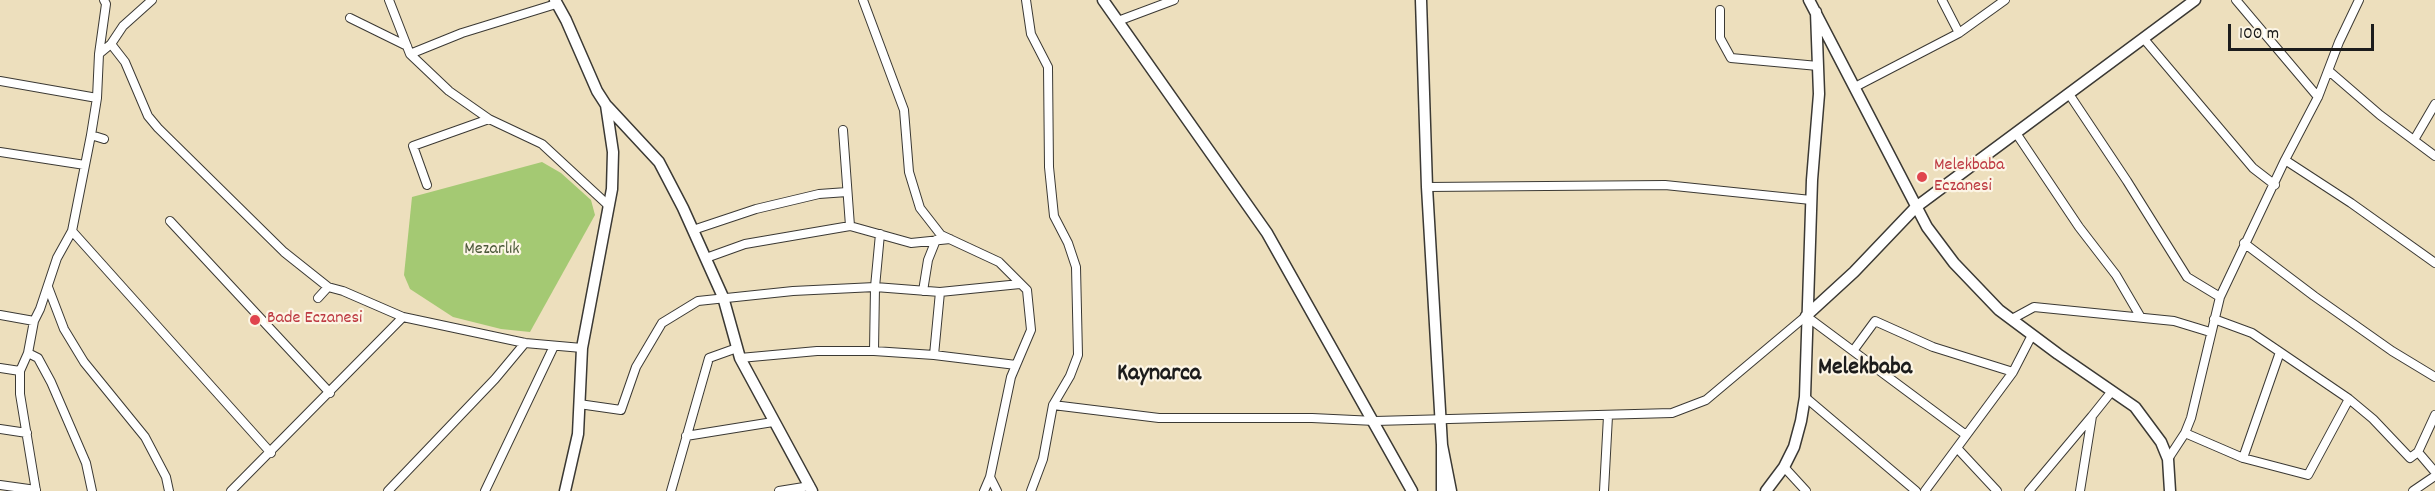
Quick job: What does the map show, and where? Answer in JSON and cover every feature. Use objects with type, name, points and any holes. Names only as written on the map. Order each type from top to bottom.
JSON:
[{"type":"street","points":[[0,485],[36,491],[20,394],[20,371],[28,353],[34,321],[57,258],[72,231],[97,98],[99,54],[106,4],[104,0]]},
{"type":"street","points":[[99,54],[111,44],[123,26],[152,0]]},
{"type":"street","points":[[389,0],[409,50]]},
{"type":"street","points":[[863,0],[904,110],[909,172],[920,208],[941,235],[999,262],[1027,290],[1031,330],[1011,377],[990,477],[984,491]]},
{"type":"street","points":[[1026,0],[1031,34],[1048,67],[1049,167],[1054,216],[1068,243],[1076,267],[1078,355],[1070,376],[1053,405],[1043,459],[1031,491]]},
{"type":"street","points":[[1103,0],[1267,233],[1375,421],[1412,491]]},
{"type":"street","points":[[1118,21],[1174,0]]},
{"type":"street","points":[[1421,0],[1427,187],[1442,445],[1442,491]]},
{"type":"street","points":[[1942,0],[1959,33]]},
{"type":"street","points":[[1855,87],[1959,33],[2005,0]]},
{"type":"street","points":[[1053,405],[1159,418],[1312,418],[1375,421],[1672,413],[1706,400],[1806,316],[1854,272],[1916,207],[2195,0]]},
{"type":"street","points":[[2236,0],[2318,97]]},
{"type":"street","points":[[2168,459],[2185,433],[2191,418],[2220,297],[2244,243],[2318,97],[2339,42],[2359,0]]},
{"type":"street","points":[[409,50],[556,2],[597,91],[606,105],[659,162],[723,297],[738,353],[773,422],[811,488],[779,491]]},
{"type":"street","points":[[1766,491],[1784,467],[1794,447],[1805,397],[1811,200],[1819,94],[1812,5]]},
{"type":"street","points":[[1812,5],[1927,227],[1954,263],[1999,310],[2135,407],[2161,442],[2168,459],[2170,491]]},
{"type":"street","points":[[1720,10],[1720,38],[1731,58],[1818,66]]},
{"type":"street","points":[[350,18],[409,50],[449,91],[489,119],[542,144],[609,206]]},
{"type":"street","points":[[2144,39],[2253,168],[2275,185]]},
{"type":"street","points":[[111,44],[125,62],[148,116],[158,128],[284,252],[328,287],[343,291],[403,317],[525,343],[582,348]]},
{"type":"street","points":[[2329,71],[2435,156]]},
{"type":"street","points":[[0,81],[97,98]]},
{"type":"street","points":[[2069,94],[2187,277],[2220,297]]},
{"type":"street","points":[[2414,140],[2435,104]]},
{"type":"street","points":[[565,491],[578,434],[582,348],[612,189],[613,152],[606,105]]},
{"type":"street","points":[[427,185],[413,146],[489,119]]},
{"type":"street","points":[[843,130],[850,226]]},
{"type":"street","points":[[2016,133],[2079,227],[2116,275],[2140,316]]},
{"type":"street","points":[[91,135],[104,139]]},
{"type":"street","points":[[0,152],[85,165]]},
{"type":"street","points":[[2285,160],[2351,203],[2435,263]]},
{"type":"street","points":[[1427,187],[1665,185],[1811,200]]},
{"type":"street","points":[[693,230],[756,209],[819,194],[847,192]]},
{"type":"street","points":[[170,220],[330,393]]},
{"type":"street","points":[[706,258],[745,244],[850,226],[910,243],[950,239]]},
{"type":"street","points":[[72,231],[271,453]]},
{"type":"street","points":[[874,351],[875,287],[880,234]]},
{"type":"street","points":[[923,291],[928,260],[936,240]]},
{"type":"street","points":[[2244,243],[2392,351],[2435,377]]},
{"type":"street","points":[[579,404],[621,410],[636,367],[662,323],[698,301],[723,297],[875,287],[940,292],[1020,284]]},
{"type":"street","points":[[48,287],[64,329],[84,362],[145,437],[166,477],[169,491]]},
{"type":"street","points":[[318,298],[328,287]]},
{"type":"street","points":[[934,355],[940,292]]},
{"type":"street","points":[[2012,319],[2034,307],[2140,316],[2174,321],[2210,332]]},
{"type":"street","points":[[0,315],[34,321]]},
{"type":"street","points":[[1806,316],[1966,435]]},
{"type":"street","points":[[231,491],[403,317]]},
{"type":"street","points":[[2214,319],[2252,333],[2349,399],[2373,419],[2410,458],[2418,452],[2435,415]]},
{"type":"street","points":[[1853,351],[1875,321],[1933,347],[2013,372]]},
{"type":"street","points":[[1925,491],[2013,372],[2032,335]]},
{"type":"street","points":[[388,491],[495,379],[525,343]]},
{"type":"street","points":[[485,491],[554,346]]},
{"type":"street","points":[[670,491],[709,358],[738,353],[874,351],[934,355],[1016,365]]},
{"type":"street","points":[[2243,458],[2280,352]]},
{"type":"street","points":[[28,353],[38,358],[60,401],[86,463],[92,491]]},
{"type":"street","points":[[0,368],[20,371]]},
{"type":"street","points":[[2029,491],[2112,391]]},
{"type":"street","points":[[1805,397],[1916,491]]},
{"type":"street","points":[[2185,433],[2243,458],[2308,475],[2349,399]]},
{"type":"street","points":[[1604,491],[1608,416]]},
{"type":"street","points":[[2080,491],[2092,416]]},
{"type":"street","points":[[686,436],[773,422]]},
{"type":"street","points":[[0,429],[27,433]]},
{"type":"street","points":[[1442,445],[1451,491]]},
{"type":"street","points":[[1957,448],[1997,491]]},
{"type":"street","points":[[2413,491],[2435,474],[2418,452]]},
{"type":"street","points":[[1784,467],[1806,491]]},
{"type":"street","points":[[990,477],[997,491]]},
{"type":"green space","name":"Mezarlık","points":[[542,162],[561,173],[591,200],[595,215],[530,332],[501,329],[453,317],[410,289],[404,275],[412,197]]},
{"type":"place","name":"Melekbaba Eczanesi","points":[[1922,177]]},
{"type":"place","name":"Bade Eczanesi","points":[[255,320]]},
{"type":"district","name":"Melekbaba","points":[[1865,370]]},
{"type":"district","name":"Kaynarca","points":[[1159,376]]}]
